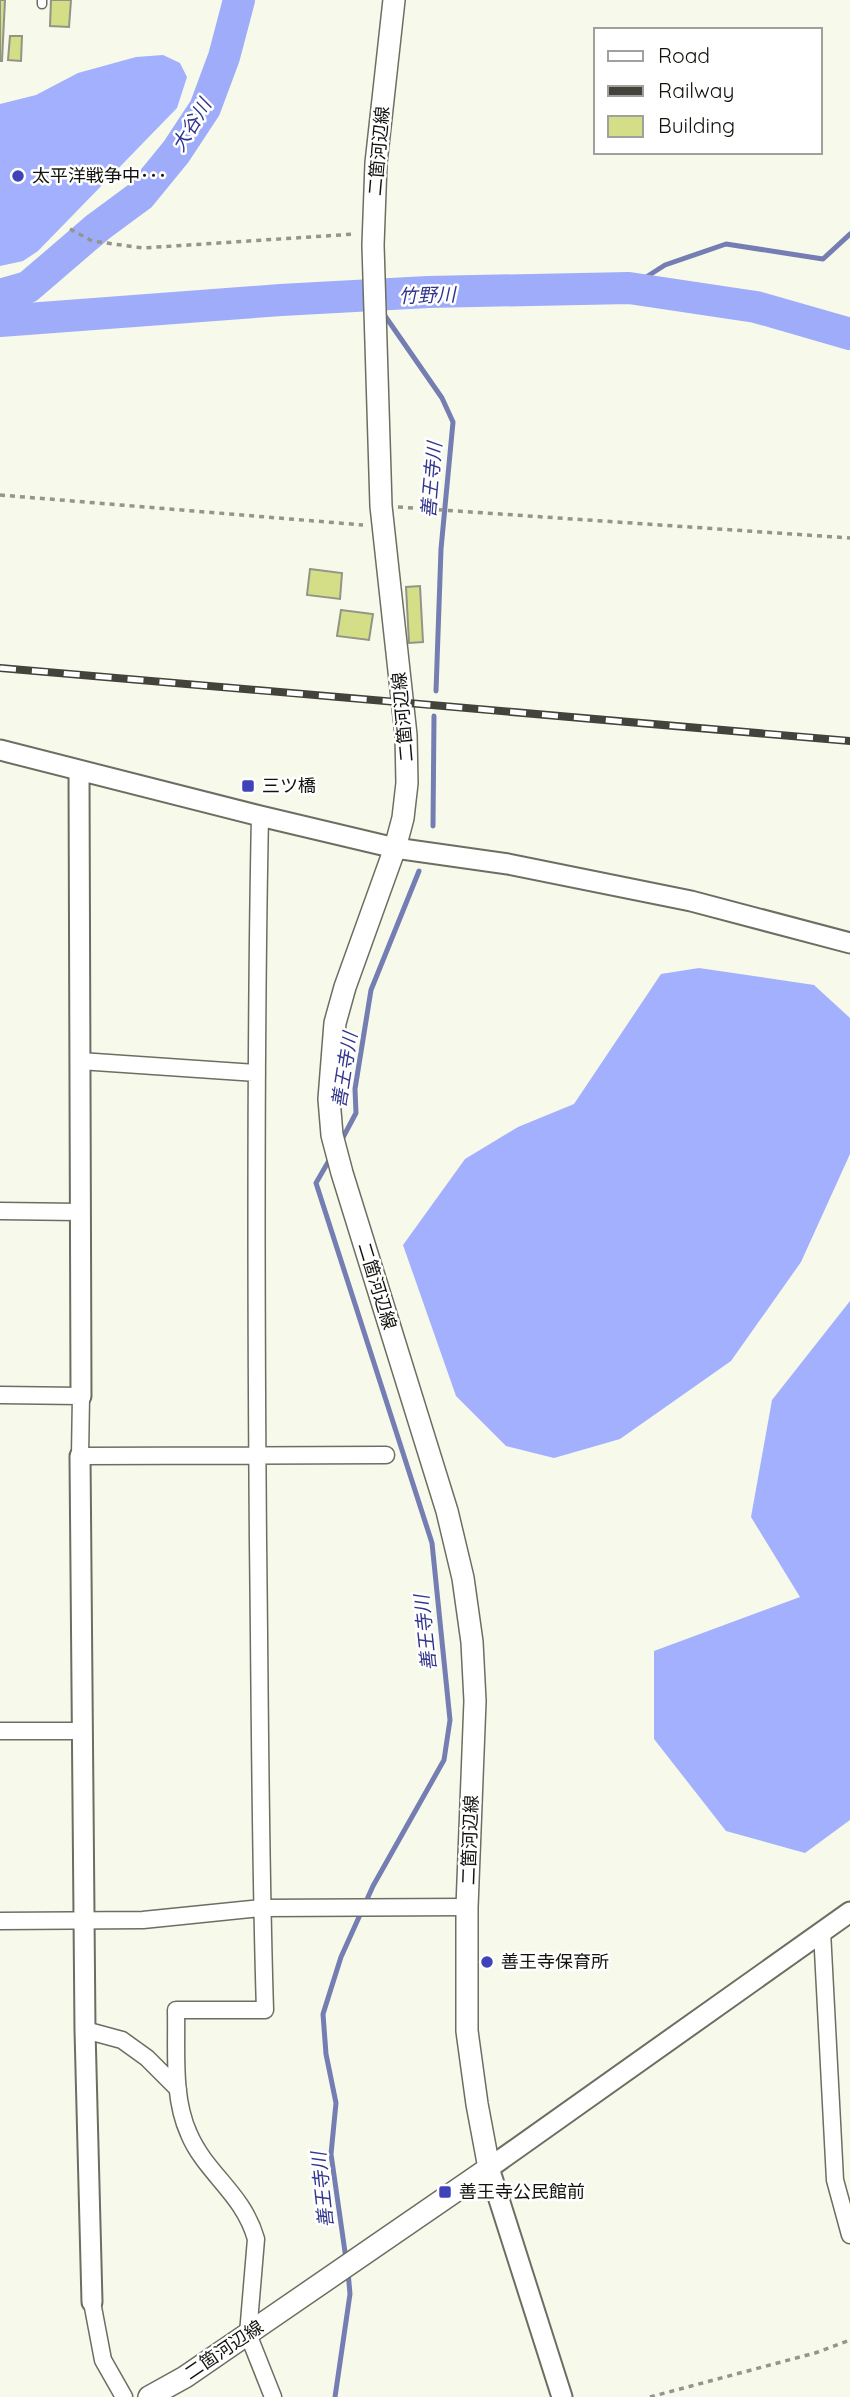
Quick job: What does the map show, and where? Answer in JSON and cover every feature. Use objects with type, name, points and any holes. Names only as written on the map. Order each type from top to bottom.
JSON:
[{"type":"main road","name":"二箇河辺線","points":[[149,2397],[185,2377],[489,2168],[467,2031],[467,1908],[475,1701],[472,1642],[463,1578],[447,1511],[342,1173],[332,1135],[329,1099],[335,1023],[345,987],[395,848],[403,818],[407,783],[407,735],[382,516],[373,240],[376,163],[394,0]]},
{"type":"street","points":[[0,750],[395,848],[508,864],[691,901],[850,943]]},
{"type":"street","points":[[79,770],[80,1456],[85,2030],[92,2302],[103,2360],[124,2397]]},
{"type":"street","points":[[260,816],[257,1073],[258,1456],[261,1908],[265,2010],[176,2010],[178,2089],[189,2136],[241,2204],[256,2239],[248,2334],[273,2397]]},
{"type":"street","points":[[80,1060],[257,1073]]},
{"type":"street","points":[[0,1211],[80,1212]]},
{"type":"street","points":[[0,1395],[80,1396]]},
{"type":"street","points":[[80,1456],[386,1455]]},
{"type":"street","points":[[0,1731],[83,1731]]},
{"type":"street","points":[[0,1921],[142,1920],[261,1908],[467,1908]]},
{"type":"street","points":[[562,2397],[489,2168],[850,1912]]},
{"type":"street","points":[[822,1931],[835,2180],[850,2235]]},
{"type":"street","points":[[85,2030],[122,2040],[147,2058],[178,2089]]},
{"type":"path","points":[[70,229],[92,241],[143,248],[373,240]]},
{"type":"path","points":[[0,495],[850,538]]},
{"type":"path","points":[[650,2397],[816,2353],[850,2340]]},
{"type":"shaded area","points":[[163,55],[180,63],[187,77],[177,108],[38,251],[23,261],[0,266],[0,104],[36,95],[78,73],[136,57]]},
{"type":"shaded area","points":[[699,968],[814,985],[850,1018],[850,1154],[801,1262],[731,1361],[620,1439],[554,1458],[506,1446],[456,1396],[403,1245],[465,1159],[518,1127],[574,1104],[661,974]]},
{"type":"shaded area","points":[[850,1301],[850,1820],[805,1853],[726,1831],[654,1739],[654,1651],[800,1597],[751,1517],[772,1400]]},
{"type":"building","points":[[0,0],[5,0],[2,61],[0,61]]},
{"type":"building","points":[[51,0],[71,0],[69,27],[50,26]]},
{"type":"building","points":[[10,36],[22,36],[21,61],[8,60]]},
{"type":"building","points":[[310,569],[342,573],[340,599],[307,595]]},
{"type":"building","points":[[420,586],[423,642],[409,643],[406,587]]},
{"type":"building","points":[[341,610],[373,614],[369,640],[337,636]]},
{"type":"waterway","name":"大谷川","points":[[0,295],[28,287],[98,227],[140,196],[176,152],[205,108],[224,57],[239,0]]},
{"type":"waterway","points":[[629,288],[665,265],[726,244],[823,259],[850,234]]},
{"type":"waterway","name":"竹野川","points":[[0,321],[428,292],[629,288],[756,307],[850,334]]},
{"type":"waterway","name":"善王寺川","points":[[383,313],[442,398],[453,422],[441,549],[436,691]]},
{"type":"waterway","name":"善王寺川","points":[[433,826],[434,716]]},
{"type":"waterway","name":"善王寺川","points":[[340,1143],[356,1113],[355,1089],[371,990],[419,871]]},
{"type":"waterway","name":"善王寺川","points":[[331,1157],[316,1183],[432,1543],[450,1720],[444,1760],[373,1886],[341,1957],[323,2014],[326,2054],[336,2103],[331,2154],[346,2259]]},
{"type":"waterway","name":"善王寺川","points":[[335,2397],[350,2294],[348,2272]]},
{"type":"railway","points":[[0,668],[850,741]]},
{"type":"place","name":"太平洋戦争中･･･","points":[[18,176]]},
{"type":"place","name":"三ツ橋","points":[[248,786]]},
{"type":"place","name":"善王寺保育所","points":[[487,1962]]},
{"type":"place","name":"善王寺公民館前","points":[[445,2192]]}]
